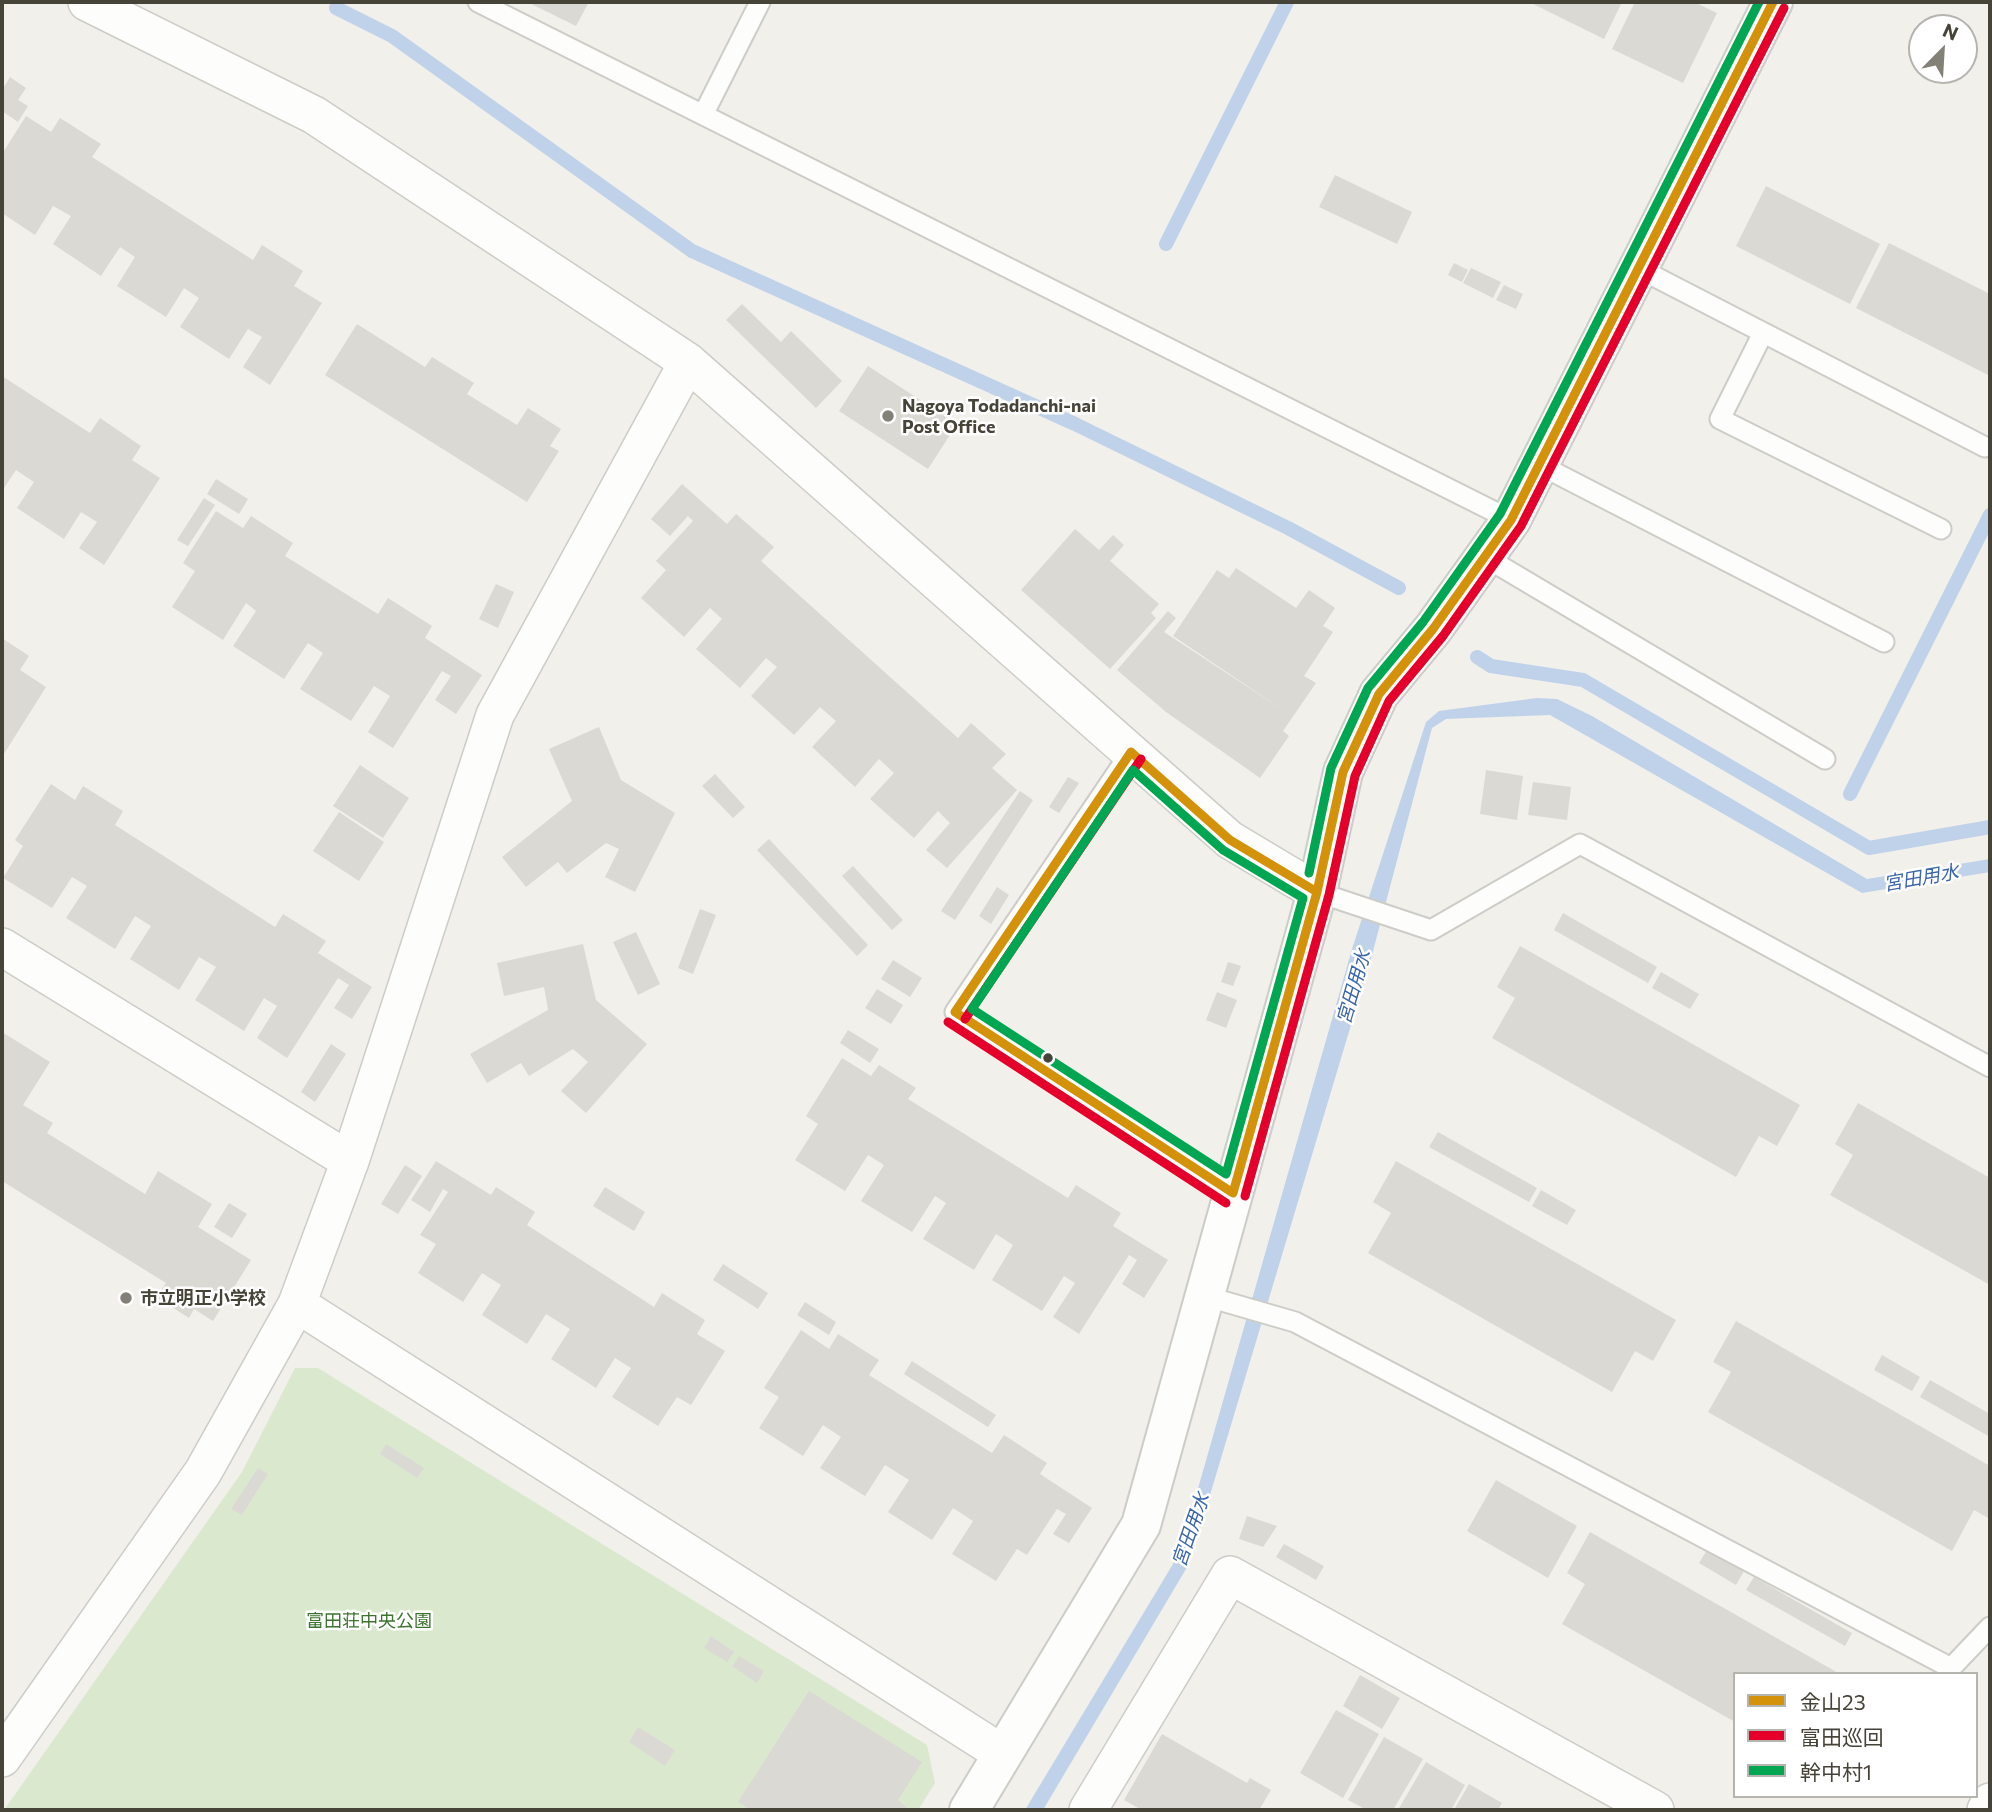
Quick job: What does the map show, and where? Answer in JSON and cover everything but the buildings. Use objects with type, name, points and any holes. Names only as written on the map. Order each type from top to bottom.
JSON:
[{"type":"street","points":[[87,2],[314,115],[688,362],[1230,840],[1334,898]]},
{"type":"street","points":[[969,1810],[1141,1525],[1233,1193],[1334,898],[1343,772],[1379,694],[1433,629],[1511,520],[1640,270],[1773,2]]},
{"type":"street","points":[[2,1758],[202,1472],[297,1304],[349,1161],[495,715],[688,362]]},
{"type":"street","points":[[2,947],[349,1161]]},
{"type":"street","points":[[297,1304],[1003,1754]]},
{"type":"street","points":[[1088,1810],[1230,1575],[1655,1810]]},
{"type":"street","points":[[1986,1810],[1990,1802]]},
{"type":"lane","points":[[478,2],[1511,520]]},
{"type":"lane","points":[[703,115],[760,2]]},
{"type":"lane","points":[[1640,270],[1985,447]]},
{"type":"lane","points":[[1763,333],[1720,419],[1941,529]]},
{"type":"lane","points":[[1540,465],[1884,642]]},
{"type":"lane","points":[[1485,557],[1825,759]]},
{"type":"lane","points":[[1131,752],[955,1012],[1233,1193]]},
{"type":"lane","points":[[1334,898],[1431,930],[1580,844],[1990,1067]]},
{"type":"lane","points":[[1205,1296],[1295,1322],[1951,1668],[1990,1627]]},
{"type":"green space","name":"富田荘中央公園","points":[[295,1368],[318,1368],[927,1745],[935,1783],[918,1810],[4,1810],[242,1472]]},
{"type":"water","name":"宮田用水","points":[[1537,698],[1557,699],[1592,716],[1867,879],[1990,859],[1990,872],[1862,893],[1550,715],[1446,719],[1432,728],[1372,955],[1186,1569],[1043,1810],[1025,1810],[1173,1564],[1187,1527],[1352,949],[1426,722],[1439,711]]},
{"type":"waterway","points":[[1166,244],[1287,2]]},
{"type":"waterway","points":[[336,8],[392,36],[692,251],[1075,424],[1288,528],[1399,588]]},
{"type":"waterway","points":[[1850,794],[1990,515]]},
{"type":"waterway","points":[[1477,657],[1491,666],[1583,680],[1869,848],[1990,827]]},
{"type":"transit line","name":"幹中村1","points":[[1309,873],[1331,768],[1368,688],[1423,622],[1500,514],[1759,2]]},
{"type":"transit line","name":"金山23","points":[[1233,1193],[1317,892],[1343,772],[1379,694],[1433,629],[1511,520],[1773,2]]},
{"type":"transit line","name":"富田巡回","points":[[1245,1196],[1329,895],[1355,776],[1389,701],[1443,636],[1521,526],[1784,8]]},
{"type":"transit line","name":"金山23","points":[[1131,752],[1230,840],[1317,892]]},
{"type":"transit line","name":"金山23","points":[[955,1012],[1131,752]]},
{"type":"transit line","name":"富田巡回","points":[[965,1019],[1141,759]]},
{"type":"transit line","name":"幹中村1","points":[[1133,770],[1223,850],[1303,898],[1226,1174],[972,1009],[1133,770]]},
{"type":"transit line","name":"金山23","points":[[955,1012],[1233,1193]]},
{"type":"transit line","name":"富田巡回","points":[[948,1022],[1226,1203]]},
{"type":"place","name":"Nagoya Todadanchi-nai Post Office","points":[[888,416]]},
{"type":"place","name":"市立明正小学校","points":[[126,1298]]}]
